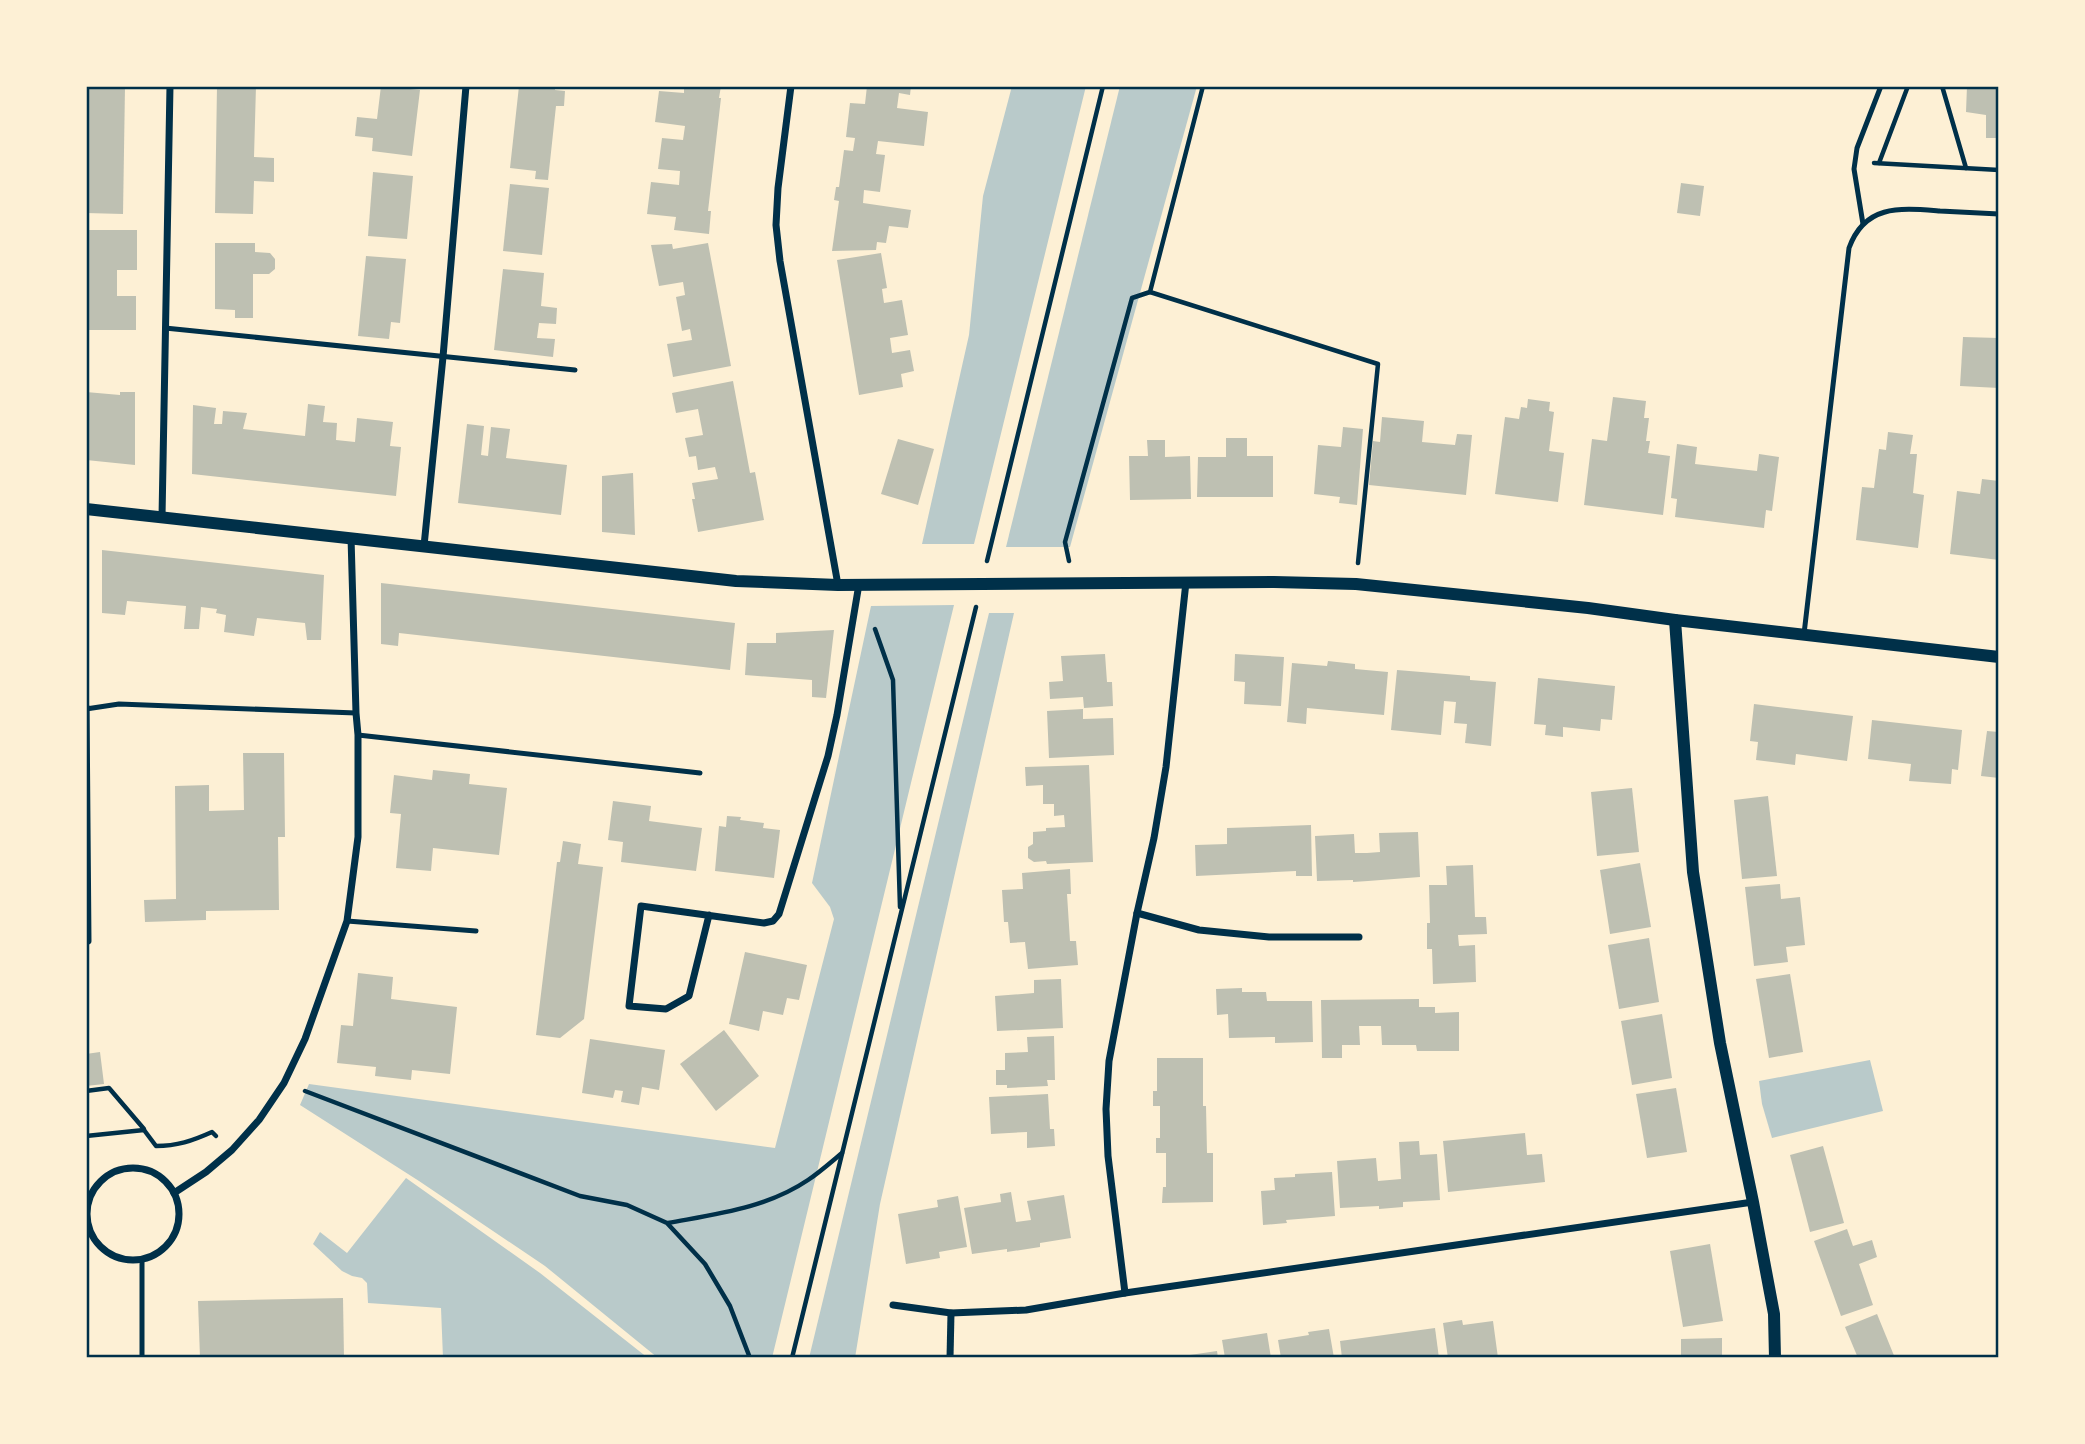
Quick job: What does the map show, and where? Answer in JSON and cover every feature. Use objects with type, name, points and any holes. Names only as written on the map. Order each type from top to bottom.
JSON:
[{"type":"street","points":[[162,517],[170,86]]},
{"type":"street","points":[[424,546],[466,86]]},
{"type":"street","points":[[791,86],[776,225],[780,261],[838,585]]},
{"type":"street","points":[[86,509],[736,582],[838,585],[1069,582],[1356,584],[1588,608],[1999,657]]},
{"type":"street","points":[[174,1192],[206,1172],[232,1150],[259,1121],[284,1083],[305,1039],[347,921],[358,837],[359,735],[356,713],[351,537]]},
{"type":"street","points":[[1125,1293],[1108,1156],[1106,1109],[1109,1061],[1166,767],[1186,582]]},
{"type":"street","points":[[709,915],[689,996],[666,1009],[629,1006],[641,906],[709,915],[764,923],[773,921],[779,914],[828,755],[859,584]]},
{"type":"street","points":[[1675,620],[1693,872],[1720,1043],[1774,1314],[1775,1358]]},
{"type":"street","points":[[86,708],[88,941]]},
{"type":"street","points":[[1137,913],[1199,930],[1269,937],[1359,937]]},
{"type":"street","points":[[125,1168],[154,1172],[165,1180],[174,1192],[179,1207],[178,1223],[173,1237],[163,1249],[142,1259],[119,1258],[106,1251],[95,1240],[88,1226],[86,1211],[98,1182],[110,1173],[125,1168]]},
{"type":"street","points":[[893,1305],[951,1313],[1026,1310],[1125,1293],[1753,1202]]},
{"type":"street","points":[[950,1358],[951,1313]]},
{"type":"lane","points":[[1863,223],[1854,169],[1857,148],[1881,86]]},
{"type":"lane","points":[[1804,634],[1849,248],[1854,235],[1863,223],[1876,215],[1901,208],[1999,214]]},
{"type":"lane","points":[[165,328],[575,370]]},
{"type":"lane","points":[[86,708],[119,704],[356,713]]},
{"type":"lane","points":[[359,735],[700,773]]},
{"type":"lane","points":[[347,921],[476,931]]},
{"type":"lane","points":[[142,1259],[142,1358]]},
{"type":"path","points":[[987,561],[1103,86]]},
{"type":"path","points":[[1150,292],[1203,86]]},
{"type":"path","points":[[1879,163],[1908,86]]},
{"type":"path","points":[[1942,86],[1966,168]]},
{"type":"path","points":[[1855,162],[1999,170]]},
{"type":"path","points":[[1069,582],[1065,542],[1132,298],[1150,292],[1378,364],[1356,584]]},
{"type":"path","points":[[792,1358],[977,602]]},
{"type":"path","points":[[854,610],[873,622],[893,680],[901,914]]},
{"type":"path","points":[[284,1083],[580,1196],[628,1205],[667,1223],[705,1264],[730,1306],[750,1358]]},
{"type":"path","points":[[86,1091],[109,1088],[156,1146],[192,1142],[212,1132],[232,1150]]},
{"type":"path","points":[[86,1136],[144,1130]]},
{"type":"path","points":[[667,1223],[730,1211],[782,1194],[808,1180],[842,1152]]},
{"type":"shaded area","points":[[1012,86],[1086,86],[974,544],[922,544],[969,335],[983,196]]},
{"type":"shaded area","points":[[1120,86],[1197,86],[1070,547],[1006,547]]},
{"type":"shaded area","points":[[954,605],[772,1358],[658,1358],[545,1266],[300,1105],[309,1084],[775,1148],[834,919],[830,907],[812,883],[871,606]]},
{"type":"shaded area","points":[[989,613],[1014,613],[880,1204],[855,1358],[809,1358]]},
{"type":"shaded area","points":[[1870,1060],[1883,1111],[1772,1138],[1762,1104],[1759,1081]]},
{"type":"shaded area","points":[[406,1178],[540,1273],[648,1358],[443,1358],[441,1308],[368,1303],[367,1283],[362,1278],[342,1271],[313,1244],[320,1232],[347,1253]]},
{"type":"building","points":[[86,86],[125,86],[123,214],[86,213]]},
{"type":"building","points":[[217,86],[256,86],[254,157],[274,158],[274,182],[254,181],[253,214],[215,213]]},
{"type":"building","points":[[381,86],[420,90],[412,156],[372,151],[373,138],[355,136],[357,117],[377,119]]},
{"type":"building","points":[[519,86],[555,86],[555,90],[565,91],[564,106],[556,106],[548,180],[535,179],[536,171],[510,168]]},
{"type":"building","points":[[684,86],[721,86],[708,211],[711,211],[709,234],[674,230],[676,217],[647,214],[651,182],[679,185],[680,171],[658,169],[662,138],[683,140],[685,126],[655,122],[659,91],[684,93]]},
{"type":"building","points":[[867,86],[911,86],[910,95],[899,93],[897,108],[928,112],[924,146],[878,141],[876,154],[885,155],[880,192],[864,190],[863,203],[911,210],[908,228],[889,226],[886,243],[877,242],[876,250],[832,251],[839,201],[834,200],[836,187],[839,187],[844,150],[853,151],[855,138],[846,137],[850,103],[865,104]]},
{"type":"building","points":[[1967,86],[1999,86],[1999,138],[1986,138],[1986,115],[1966,112]]},
{"type":"building","points":[[373,172],[413,176],[407,239],[368,236]]},
{"type":"building","points":[[1681,183],[1704,186],[1700,216],[1677,213]]},
{"type":"building","points":[[510,184],[549,188],[542,255],[503,251]]},
{"type":"building","points":[[86,230],[137,230],[137,270],[117,270],[117,296],[136,296],[136,330],[86,330]]},
{"type":"building","points":[[215,243],[255,243],[255,252],[270,253],[275,259],[275,269],[269,274],[253,274],[253,318],[235,318],[235,310],[215,309]]},
{"type":"building","points":[[708,243],[731,366],[673,377],[667,344],[692,340],[690,329],[682,331],[676,297],[685,295],[683,282],[659,286],[651,245],[672,244],[673,249]]},
{"type":"building","points":[[881,253],[887,288],[882,289],[884,303],[902,300],[908,335],[890,338],[892,353],[910,350],[914,371],[901,374],[903,387],[859,395],[837,260]]},
{"type":"building","points":[[366,256],[406,259],[400,323],[391,322],[389,339],[358,336]]},
{"type":"building","points":[[503,269],[544,273],[541,306],[557,308],[556,324],[539,323],[537,338],[555,339],[553,357],[494,350]]},
{"type":"building","points":[[1963,337],[1999,338],[1999,388],[1960,386]]},
{"type":"building","points":[[733,381],[750,473],[755,472],[764,520],[698,532],[692,483],[718,479],[715,467],[698,470],[696,456],[689,457],[685,438],[703,435],[698,409],[676,413],[672,393]]},
{"type":"building","points":[[86,392],[120,395],[120,392],[135,392],[135,465],[86,460]]},
{"type":"building","points":[[1613,397],[1646,401],[1644,418],[1649,418],[1646,441],[1650,441],[1648,453],[1670,456],[1663,515],[1584,505],[1592,439],[1607,441]]},
{"type":"building","points":[[1528,399],[1550,402],[1549,411],[1554,412],[1549,451],[1564,453],[1558,502],[1495,494],[1505,417],[1519,419],[1521,407],[1527,408]]},
{"type":"building","points":[[308,404],[325,406],[323,422],[337,423],[336,440],[355,442],[357,418],[393,422],[390,446],[401,447],[396,496],[192,474],[193,405],[216,408],[214,424],[222,424],[223,411],[247,413],[243,429],[305,436]]},
{"type":"building","points":[[1382,417],[1424,421],[1422,442],[1455,445],[1457,434],[1472,435],[1466,495],[1369,485],[1373,441],[1380,442]]},
{"type":"building","points":[[467,424],[484,426],[481,455],[488,456],[491,427],[510,429],[506,458],[567,465],[561,515],[458,503]]},
{"type":"building","points":[[1343,427],[1363,429],[1357,505],[1339,503],[1340,497],[1314,494],[1318,445],[1341,447]]},
{"type":"building","points":[[1888,432],[1913,435],[1910,454],[1917,454],[1913,493],[1924,495],[1918,548],[1856,540],[1862,487],[1874,488],[1879,449],[1886,450]]},
{"type":"building","points":[[1226,438],[1247,438],[1247,456],[1273,456],[1273,497],[1197,497],[1198,457],[1226,457]]},
{"type":"building","points":[[898,439],[934,449],[918,505],[881,494]]},
{"type":"building","points":[[1147,440],[1165,440],[1165,457],[1190,456],[1191,499],[1130,500],[1129,456],[1148,456]]},
{"type":"building","points":[[1677,444],[1697,447],[1695,464],[1757,471],[1759,454],[1779,457],[1772,511],[1766,510],[1764,528],[1675,517],[1677,499],[1671,498]]},
{"type":"building","points":[[633,473],[635,535],[602,532],[602,476]]},
{"type":"building","points":[[1982,479],[1999,481],[1999,560],[1950,554],[1957,491],[1980,494]]},
{"type":"building","points":[[102,550],[324,575],[321,640],[307,640],[305,623],[257,618],[254,636],[224,632],[226,615],[216,613],[217,609],[201,607],[199,629],[184,629],[186,606],[127,601],[125,615],[102,613]]},
{"type":"building","points":[[381,583],[735,623],[730,670],[399,633],[398,646],[381,644]]},
{"type":"building","points":[[834,630],[826,698],[812,697],[812,680],[745,675],[747,643],[776,643],[776,633]]},
{"type":"building","points":[[1105,654],[1107,682],[1112,682],[1113,706],[1084,708],[1083,697],[1050,699],[1049,682],[1063,681],[1061,656]]},
{"type":"building","points":[[1235,654],[1284,657],[1281,706],[1244,704],[1245,682],[1234,681]]},
{"type":"building","points":[[1328,661],[1355,664],[1355,669],[1388,672],[1384,715],[1307,708],[1306,724],[1287,722],[1292,663],[1327,666]]},
{"type":"building","points":[[1397,670],[1470,676],[1470,680],[1496,682],[1491,746],[1465,743],[1467,724],[1454,723],[1456,702],[1444,701],[1441,735],[1391,730]]},
{"type":"building","points":[[1538,678],[1615,686],[1612,720],[1601,719],[1600,731],[1563,727],[1563,737],[1545,735],[1546,725],[1534,724]]},
{"type":"building","points":[[1754,704],[1853,716],[1847,761],[1796,754],[1795,765],[1756,760],[1758,742],[1750,741]]},
{"type":"building","points":[[1083,709],[1083,719],[1113,718],[1114,755],[1049,758],[1047,711]]},
{"type":"building","points":[[1872,720],[1962,730],[1958,770],[1952,769],[1951,784],[1909,781],[1911,764],[1868,759]]},
{"type":"building","points":[[1987,731],[1999,732],[1999,778],[1981,776]]},
{"type":"building","points":[[243,753],[284,753],[285,837],[278,837],[279,910],[206,911],[206,920],[145,922],[144,900],[176,899],[175,786],[209,785],[209,811],[244,810]]},
{"type":"building","points":[[1089,765],[1093,862],[1034,862],[1028,858],[1028,847],[1033,844],[1033,832],[1065,827],[1064,815],[1054,816],[1054,804],[1043,804],[1043,785],[1026,786],[1025,767]]},
{"type":"building","points":[[433,770],[470,774],[469,784],[507,788],[499,855],[433,848],[431,871],[396,868],[401,814],[390,813],[394,775],[432,780]]},
{"type":"building","points":[[1632,788],[1639,852],[1597,856],[1591,792]]},
{"type":"building","points":[[1768,796],[1777,876],[1742,879],[1734,800]]},
{"type":"building","points":[[613,801],[651,806],[649,821],[702,828],[696,871],[621,862],[623,842],[608,840]]},
{"type":"building","points":[[727,816],[764,823],[763,828],[780,830],[774,878],[715,871],[719,826],[726,827]]},
{"type":"building","points":[[1311,825],[1312,876],[1296,876],[1296,871],[1196,876],[1195,845],[1227,844],[1227,828]]},
{"type":"building","points":[[1418,832],[1420,877],[1353,882],[1317,881],[1315,836],[1354,834],[1355,853],[1367,853],[1380,852],[1379,833]]},
{"type":"building","points":[[563,841],[581,844],[578,864],[603,867],[584,1019],[560,1038],[536,1035],[557,862],[560,862]]},
{"type":"building","points":[[1640,863],[1651,927],[1610,934],[1600,870]]},
{"type":"building","points":[[1473,865],[1475,917],[1486,917],[1487,934],[1458,935],[1459,946],[1475,945],[1476,982],[1433,984],[1432,949],[1427,949],[1427,923],[1430,923],[1429,885],[1447,885],[1446,866]]},
{"type":"building","points":[[1070,869],[1071,894],[1067,894],[1070,941],[1076,941],[1078,965],[1028,969],[1025,942],[1010,943],[1008,922],[1004,922],[1002,890],[1023,889],[1022,873]]},
{"type":"building","points":[[1780,884],[1781,899],[1800,897],[1805,945],[1786,947],[1788,962],[1754,966],[1745,887]]},
{"type":"building","points":[[1649,938],[1659,1002],[1619,1009],[1608,945]]},
{"type":"building","points":[[745,952],[807,965],[799,1000],[787,998],[783,1015],[763,1011],[759,1031],[729,1024]]},
{"type":"building","points":[[358,973],[393,977],[391,999],[457,1007],[450,1074],[412,1070],[411,1080],[375,1076],[376,1067],[337,1063],[341,1025],[353,1026]]},
{"type":"building","points":[[1790,974],[1803,1052],[1769,1058],[1756,979]]},
{"type":"building","points":[[1061,979],[1063,1028],[997,1031],[995,996],[1034,993],[1034,980]]},
{"type":"building","points":[[1242,988],[1242,992],[1266,992],[1267,1001],[1312,1001],[1313,1042],[1275,1043],[1275,1037],[1229,1038],[1228,1014],[1217,1015],[1216,989]]},
{"type":"building","points":[[1419,999],[1419,1007],[1435,1007],[1435,1013],[1459,1012],[1459,1051],[1417,1051],[1416,1045],[1382,1045],[1381,1026],[1359,1026],[1360,1045],[1342,1045],[1342,1058],[1322,1058],[1321,1000]]},
{"type":"building","points":[[1662,1014],[1672,1078],[1632,1085],[1621,1021]]},
{"type":"building","points":[[724,1030],[759,1076],[716,1111],[680,1064]]},
{"type":"building","points":[[1054,1036],[1055,1080],[1047,1080],[1048,1086],[1007,1088],[1007,1085],[996,1085],[996,1070],[1005,1070],[1005,1053],[1028,1052],[1027,1037]]},
{"type":"building","points":[[590,1039],[665,1050],[659,1090],[642,1087],[639,1105],[621,1102],[623,1091],[615,1090],[613,1098],[582,1093]]},
{"type":"building","points":[[100,1052],[104,1084],[86,1086],[86,1054]]},
{"type":"building","points":[[1157,1058],[1203,1058],[1207,1153],[1213,1153],[1213,1202],[1162,1203],[1163,1187],[1166,1187],[1166,1153],[1156,1153],[1156,1138],[1160,1138],[1160,1106],[1153,1106],[1153,1091],[1157,1091]]},
{"type":"building","points":[[1676,1088],[1687,1152],[1647,1158],[1636,1094]]},
{"type":"building","points":[[1048,1094],[1050,1129],[1054,1129],[1055,1146],[1027,1148],[1027,1132],[991,1134],[989,1097]]},
{"type":"building","points":[[1525,1133],[1527,1155],[1542,1154],[1545,1182],[1448,1192],[1443,1141]]},
{"type":"building","points":[[1419,1141],[1420,1155],[1437,1154],[1440,1200],[1403,1202],[1403,1207],[1379,1209],[1379,1206],[1340,1208],[1337,1161],[1376,1158],[1378,1181],[1401,1179],[1399,1142]]},
{"type":"building","points":[[1823,1146],[1844,1223],[1810,1232],[1790,1155]]},
{"type":"building","points":[[1332,1172],[1335,1216],[1286,1220],[1287,1223],[1263,1225],[1261,1191],[1275,1190],[1274,1178]]},
{"type":"building","points":[[1011,1192],[1016,1222],[1031,1220],[1027,1201],[1064,1195],[1071,1238],[1040,1243],[1040,1247],[972,1254],[964,1208],[1001,1202],[1000,1194]]},
{"type":"building","points":[[958,1196],[967,1247],[939,1252],[940,1258],[906,1264],[898,1214],[938,1207],[937,1200]]},
{"type":"building","points":[[1847,1229],[1853,1246],[1872,1240],[1877,1257],[1859,1264],[1873,1305],[1841,1316],[1814,1241]]},
{"type":"building","points":[[1710,1244],[1723,1321],[1683,1327],[1670,1251]]},
{"type":"building","points":[[343,1298],[344,1358],[200,1358],[198,1301]]},
{"type":"building","points":[[1877,1314],[1895,1358],[1858,1358],[1845,1327]]},
{"type":"building","points":[[1462,1320],[1463,1325],[1493,1321],[1498,1358],[1448,1358],[1443,1323]]},
{"type":"building","points":[[1435,1328],[1439,1358],[1342,1358],[1340,1341]]},
{"type":"building","points":[[1329,1329],[1334,1358],[1281,1358],[1278,1340]]},
{"type":"building","points":[[1267,1333],[1271,1358],[1225,1358],[1222,1340]]},
{"type":"building","points":[[1722,1338],[1722,1358],[1681,1358],[1681,1339]]},
{"type":"building","points":[[1217,1351],[1218,1358],[1176,1358],[1176,1357]]}]
